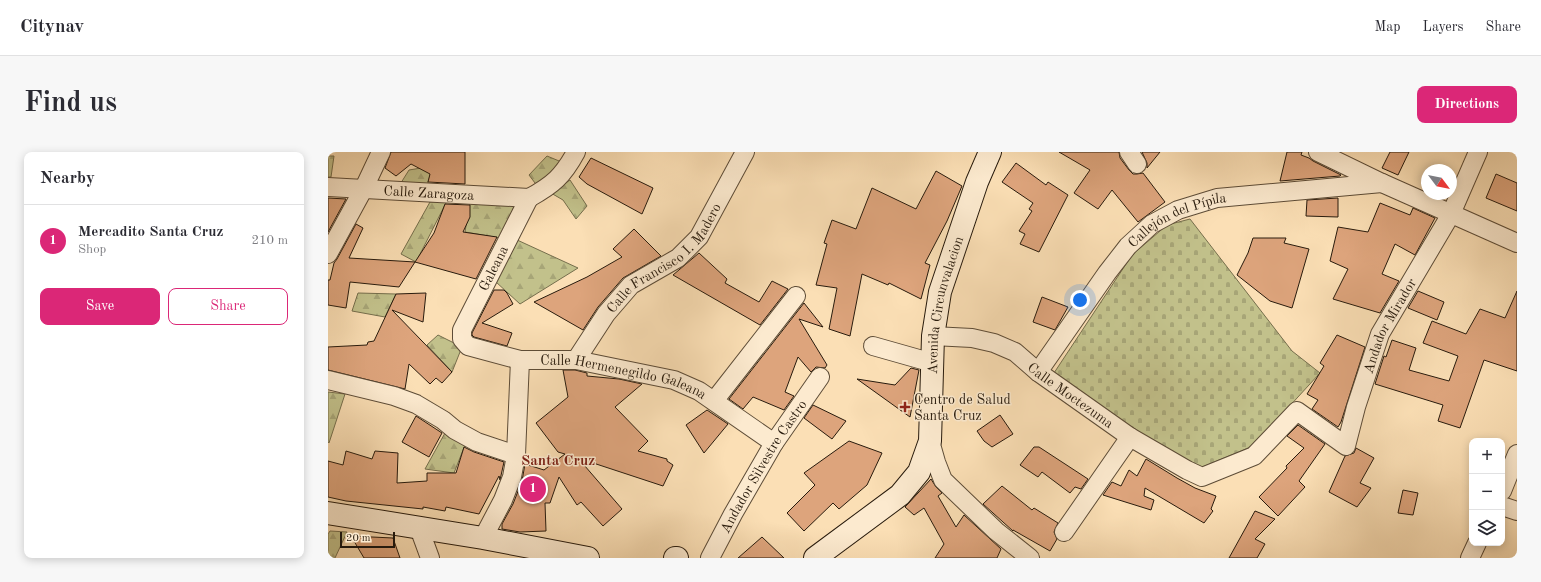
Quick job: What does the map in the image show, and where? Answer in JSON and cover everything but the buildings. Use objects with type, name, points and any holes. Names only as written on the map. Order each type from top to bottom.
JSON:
[{"type":"street","points":[[328,254],[364,188],[381,152]]},
{"type":"street","points":[[529,198],[550,186],[566,169],[576,152]]},
{"type":"street","name":"Calle Francisco I. Madero","points":[[576,360],[606,314],[631,285],[678,258],[699,237],[745,152]]},
{"type":"street","name":"Avenida Circunvalacion","points":[[815,558],[900,495],[919,472],[930,441],[933,336],[940,292],[977,182],[990,152]]},
{"type":"street","points":[[1318,152],[1382,183],[1517,243]]},
{"type":"street","name":"Andador Mirador","points":[[1202,477],[1254,456],[1297,411],[1346,446],[1356,407],[1380,334],[1451,214],[1478,152]]},
{"type":"street","name":"Callejón del Pípila","points":[[1038,372],[1107,273],[1128,246],[1152,224],[1178,210],[1217,198],[1382,183]]},
{"type":"street","name":"Calle Zaragoza","points":[[328,187],[529,198]]},
{"type":"street","name":"Galeana","points":[[462,340],[462,330],[529,198]]},
{"type":"street","points":[[714,401],[796,296]]},
{"type":"street","name":"Calle Moctezuma","points":[[933,336],[972,338],[994,343],[1016,352],[1038,372],[1130,437],[1202,477]]},
{"type":"street","name":"Calle Hermenegildo Galeana","points":[[462,340],[468,346],[520,360],[576,360],[674,380],[699,391],[774,443]]},
{"type":"street","points":[[873,346],[933,363]]},
{"type":"street","points":[[483,538],[503,500],[512,477],[516,455],[520,360]]},
{"type":"street","name":"Andador Silvestre Castro","points":[[710,558],[733,514],[774,443],[820,377]]},
{"type":"street","points":[[328,380],[394,396],[416,404],[443,420],[455,430],[477,442],[516,455]]},
{"type":"street","points":[[1064,532],[1130,437]]},
{"type":"street","points":[[930,441],[943,480],[996,531],[1030,558]]},
{"type":"street","points":[[1505,484],[1517,454]]},
{"type":"street","points":[[1505,507],[1517,511]]},
{"type":"street","points":[[328,513],[483,538],[588,558]]},
{"type":"street","points":[[419,528],[430,558]]},
{"type":"street","points":[[1470,558],[1476,546]]},
{"type":"green space","points":[[328,156],[334,156],[331,177],[328,177]]},
{"type":"green space","points":[[547,156],[564,163],[541,191],[529,175]]},
{"type":"green space","points":[[433,166],[427,185],[399,186],[409,170]]},
{"type":"green space","points":[[570,180],[587,206],[576,219],[563,200],[551,193]]},
{"type":"green space","points":[[447,201],[416,262],[401,254],[430,202]]},
{"type":"green space","points":[[470,201],[514,205],[506,239],[465,232]]},
{"type":"green space","points":[[1190,219],[1292,351],[1320,373],[1253,446],[1200,468],[1130,432],[1052,376],[1132,255],[1167,225]]},
{"type":"green space","points":[[515,239],[578,268],[520,304],[496,282]]},
{"type":"green space","points":[[358,293],[396,294],[385,317],[352,311]]},
{"type":"green space","points":[[438,335],[462,347],[452,372],[427,345]]},
{"type":"green space","points":[[328,392],[345,394],[329,443],[328,442]]},
{"type":"green space","points":[[445,433],[465,445],[454,473],[425,469]]},
{"type":"green space","points":[[330,531],[347,532],[335,558],[328,558],[328,534]]},
{"type":"place","name":"Centro de Salud Santa Cruz","points":[[905,407]]},
{"type":"place","name":"Mercadito Santa Cruz","points":[[533,489]]},
{"type":"district","name":"Santa Cruz","points":[[558,460]]}]
